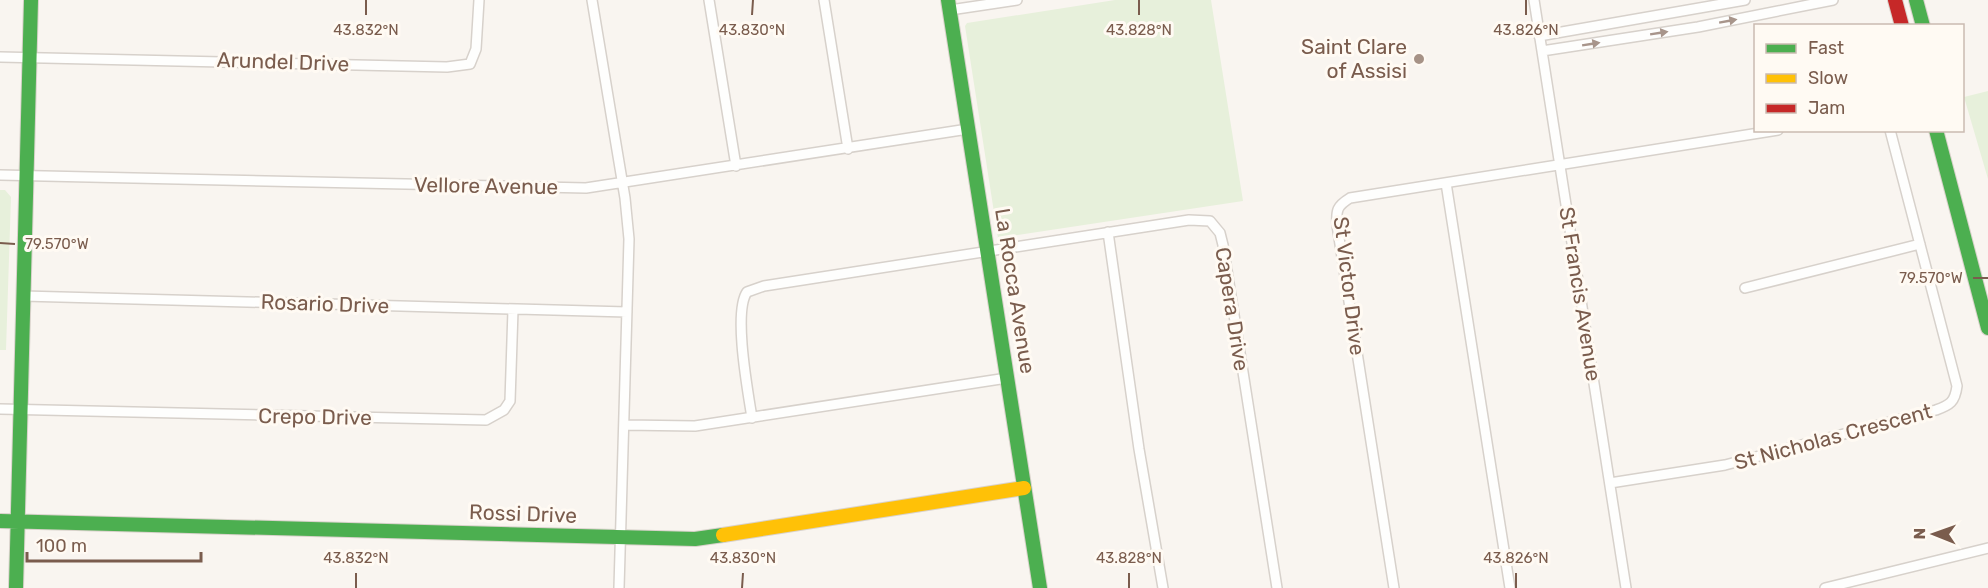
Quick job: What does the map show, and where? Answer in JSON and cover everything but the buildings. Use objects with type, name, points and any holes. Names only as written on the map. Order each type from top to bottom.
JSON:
[{"type":"street","points":[[16,588],[31,0]]},
{"type":"street","name":"Arundel Drive","points":[[30,58],[447,67],[471,64],[476,49],[479,0]]},
{"type":"street","points":[[592,0],[623,183],[628,239],[619,588]]},
{"type":"street","points":[[709,0],[736,166]]},
{"type":"street","points":[[824,0],[848,149]]},
{"type":"street","points":[[949,5],[1017,0]]},
{"type":"street","name":"St Francis Avenue","points":[[1534,0],[1626,588]]},
{"type":"street","points":[[1539,36],[1745,0]]},
{"type":"street","points":[[1542,51],[1698,27],[1833,0]]},
{"type":"street","points":[[1895,0],[1901,24]]},
{"type":"street","points":[[1916,0],[1922,24]]},
{"type":"street","name":"La Rocca Avenue","points":[[949,5],[1040,588]]},
{"type":"street","points":[[0,57],[30,58]]},
{"type":"street","name":"Vellore Avenue","points":[[0,175],[586,188],[968,129]]},
{"type":"street","points":[[1559,165],[1765,132]]},
{"type":"street","name":"St Nicholas Crescent","points":[[1610,483],[1725,465],[1949,406],[1956,399],[1957,386],[1891,132]]},
{"type":"street","points":[[1937,132],[1988,328]]},
{"type":"street","name":"St Victor Drive","points":[[1394,588],[1336,210],[1350,198],[1559,165]]},
{"type":"street","points":[[1446,183],[1510,588]]},
{"type":"street","name":"Capera Drive","points":[[752,418],[742,354],[743,307],[747,292],[764,286],[1202,219],[1215,225],[1220,233],[1277,588]]},
{"type":"street","points":[[1108,232],[1139,449],[1163,588]]},
{"type":"street","points":[[1745,288],[1920,244]]},
{"type":"street","name":"Rosario Drive","points":[[24,297],[627,312]]},
{"type":"street","name":"Crepo Drive","points":[[0,409],[486,420],[504,410],[510,400],[513,310]]},
{"type":"street","points":[[624,425],[695,426],[1007,378]]},
{"type":"street","name":"Rossi Drive","points":[[0,521],[695,539],[1024,488]]},
{"type":"street","points":[[1825,588],[1988,548]]},
{"type":"green space","points":[[1115,0],[1211,0],[1243,201],[998,238],[965,26],[967,23]]},
{"type":"green space","points":[[1988,91],[1988,179],[1964,97]]},
{"type":"green space","points":[[0,190],[5,190],[11,197],[6,350],[0,350]]},
{"type":"traffic: fast","points":[[16,588],[31,0]]},
{"type":"traffic: fast","points":[[948,0],[1040,588]]},
{"type":"traffic: fast","points":[[1916,0],[1922,24]]},
{"type":"traffic: fast","points":[[1937,132],[1988,328]]},
{"type":"traffic: fast","points":[[0,521],[695,539],[723,535]]},
{"type":"traffic: slow","points":[[723,535],[1024,488]]},
{"type":"traffic: jam","points":[[1895,0],[1901,24]]},
{"type":"place","name":"Saint Clare of Assisi","points":[[1419,59]]}]
